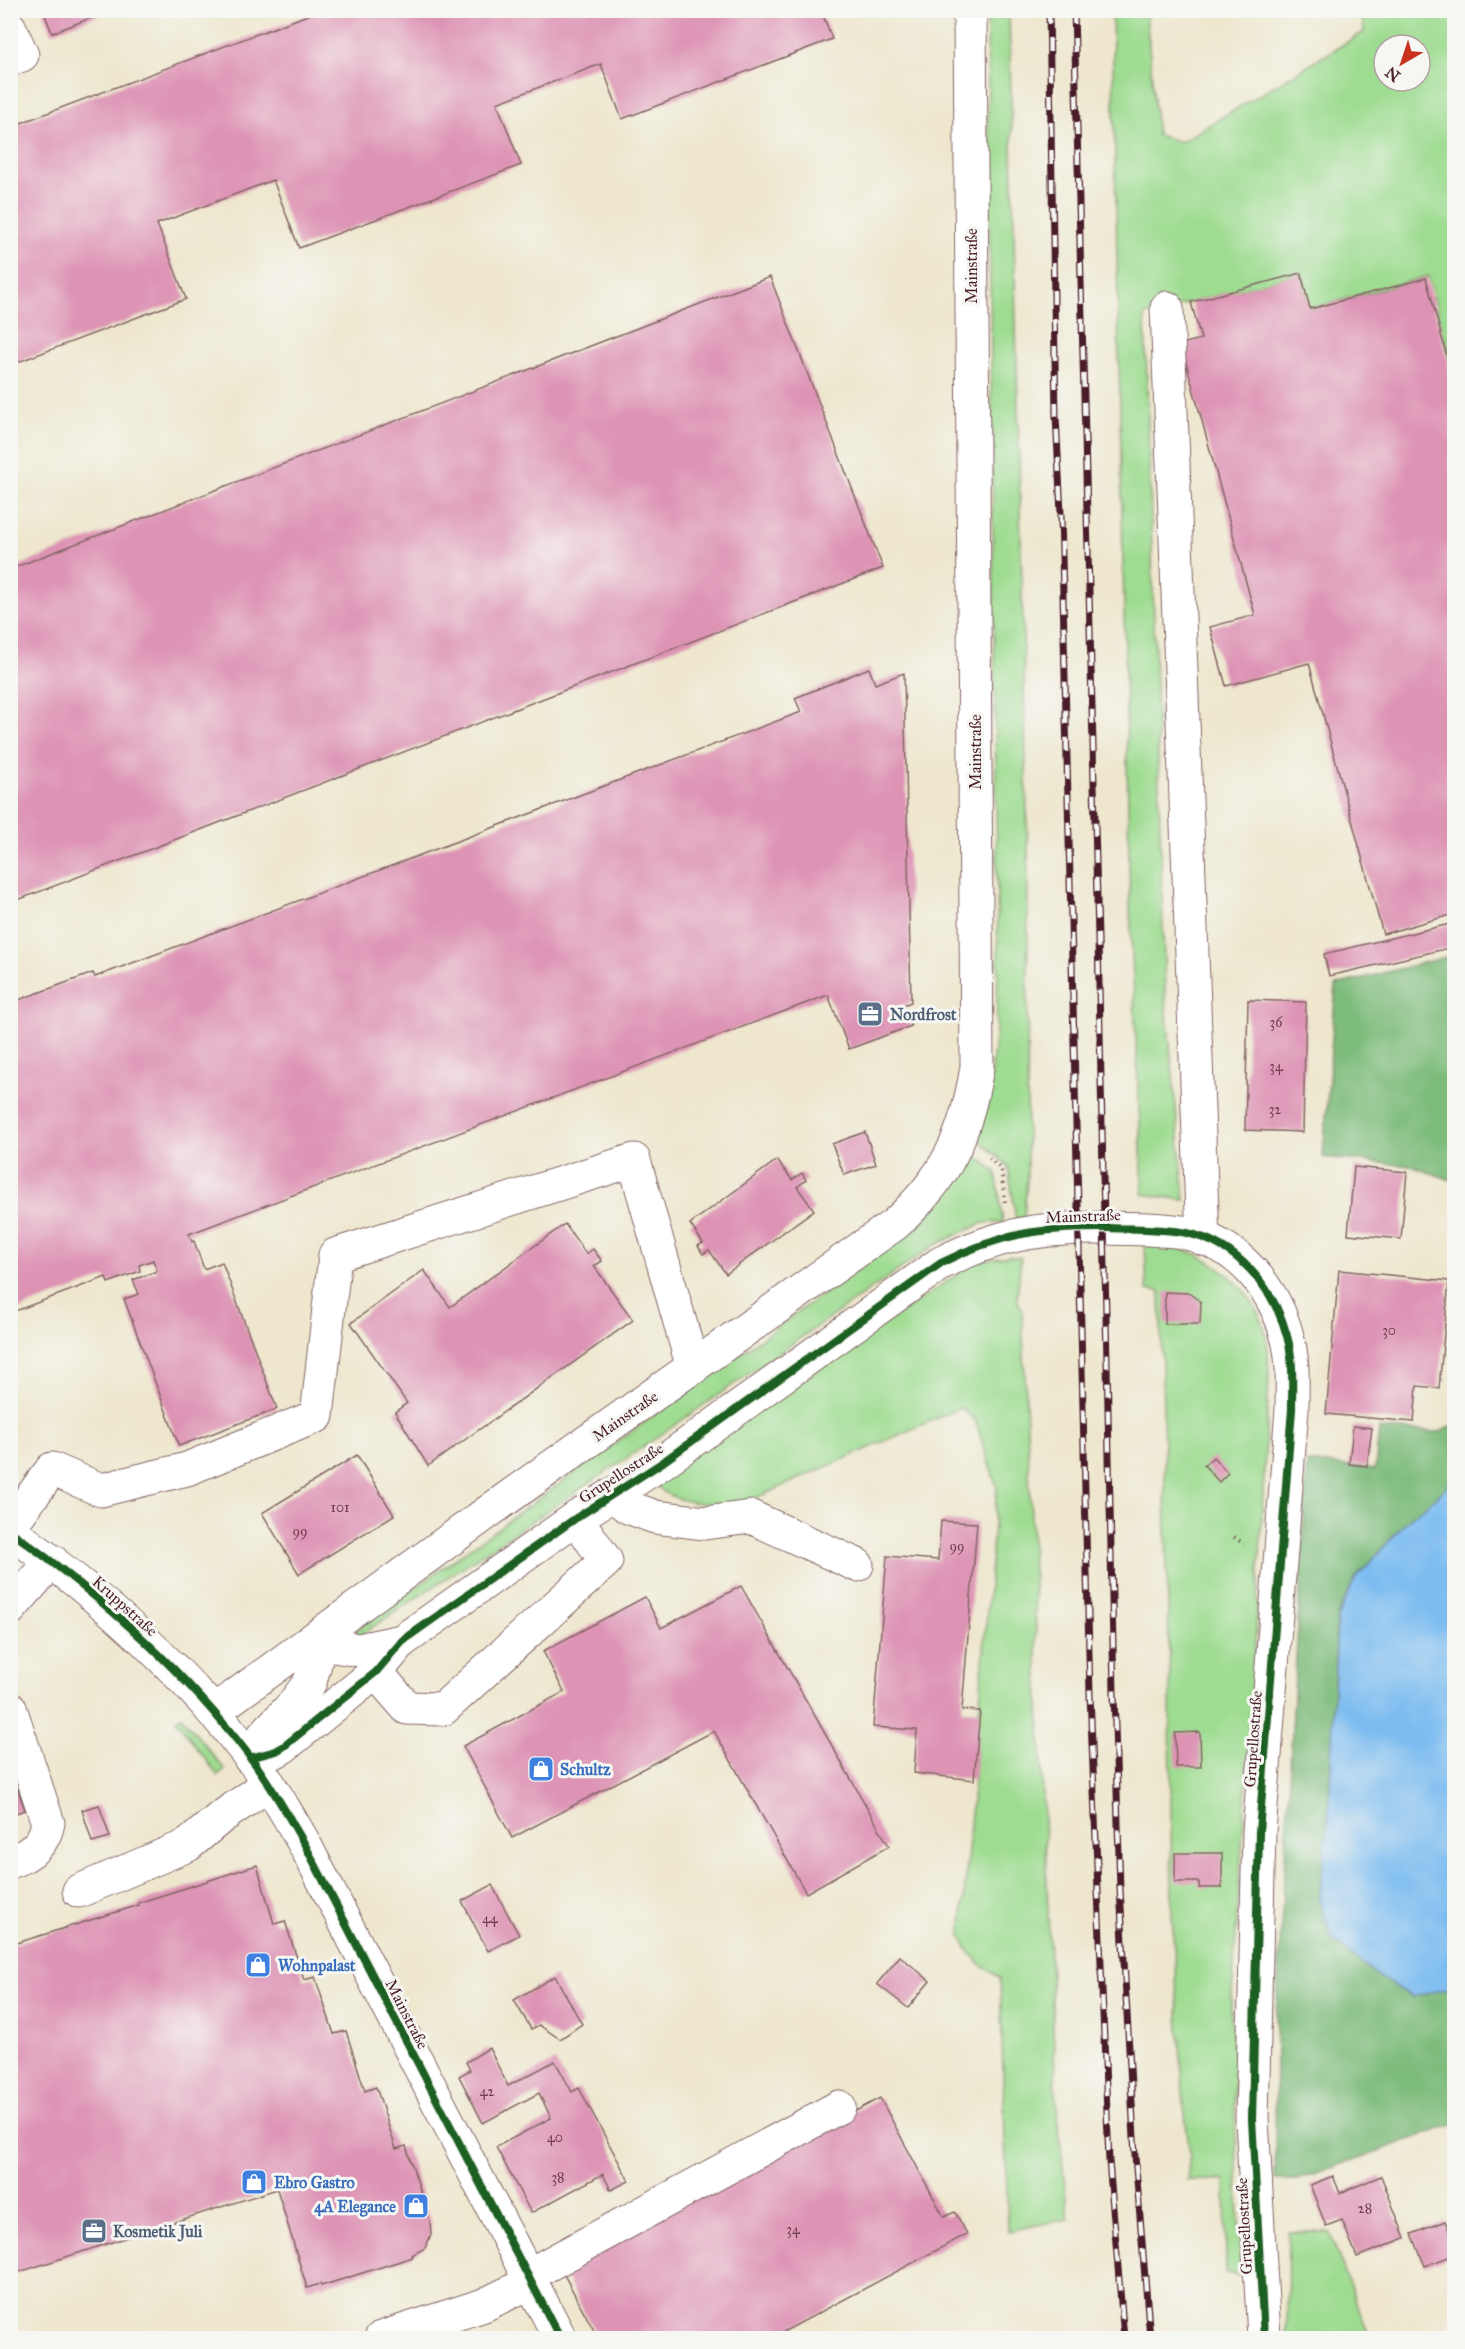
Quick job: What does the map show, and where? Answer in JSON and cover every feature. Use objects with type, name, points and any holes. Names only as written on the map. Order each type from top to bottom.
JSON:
[{"type":"street","name":"Mainstraße","points":[[560,2338],[304,1843],[269,1784],[213,1712],[506,1499],[895,1224],[919,1203],[939,1176],[962,1132],[977,1067],[970,10]]},
{"type":"street","points":[[10,28],[22,55],[10,59]]},
{"type":"street","points":[[1167,308],[1203,1239]]},
{"type":"street","points":[[10,1526],[52,1469],[100,1490],[186,1469],[317,1416],[335,1255],[634,1160],[693,1368]]},
{"type":"street","name":"Mainstraße","points":[[1016,1234],[1083,1228],[1144,1229]]},
{"type":"street","name":"Grupellostraße","points":[[1144,1229],[1188,1233],[1222,1246],[1241,1260],[1271,1297],[1287,1335],[1292,1367],[1292,1409],[1259,1832],[1252,2119],[1264,2338]]},
{"type":"street","name":"Grupellostraße","points":[[250,1758],[283,1747],[376,1672],[402,1641],[576,1518],[660,1464],[941,1263],[973,1246],[1016,1234]]},
{"type":"street","points":[[613,1495],[628,1507],[655,1517],[705,1523],[751,1517],[857,1565]]},
{"type":"street","points":[[376,1672],[408,1708],[443,1709],[606,1561],[576,1518]]},
{"type":"street","name":"Kruppstraße","points":[[10,1531],[52,1561],[139,1634],[213,1712]]},
{"type":"street","points":[[10,1609],[52,1561]]},
{"type":"street","points":[[250,1758],[264,1735],[292,1706],[310,1682],[316,1660],[315,1638]]},
{"type":"street","name":"Grupellostraße","points":[[315,1638],[340,1647],[359,1650],[402,1641]]},
{"type":"street","points":[[10,1708],[48,1822],[45,1836],[35,1849],[25,1857],[10,1862]]},
{"type":"street","points":[[79,1891],[188,1845],[220,1818],[269,1784]]},
{"type":"street","points":[[381,2338],[484,2304],[839,2107]]},
{"type":"path","points":[[962,1132],[1001,1169],[1016,1234]]},
{"type":"green space","points":[[1009,10],[1028,858],[1027,1179],[1024,1218],[1016,1220],[1008,1166],[977,1138],[988,1102],[996,1030],[998,970],[987,11]]},
{"type":"green space","points":[[1112,11],[1146,11],[1157,135],[1181,142],[1364,32],[1361,11],[1454,11],[1454,373],[1428,276],[1310,309],[1301,273],[1145,315],[1165,995],[1185,1200],[1143,1194],[1130,909]]},
{"type":"green space","points":[[1454,955],[1454,1181],[1411,1166],[1323,1157],[1336,985]]},
{"type":"green space","points":[[970,1151],[996,1172],[1003,1222],[983,1223],[935,1245],[630,1456],[359,1636],[355,1631],[920,1224],[947,1192]]},
{"type":"green space","points":[[1145,1243],[1182,1249],[1195,1254],[1232,1278],[1251,1300],[1258,1313],[1266,1332],[1268,1345],[1269,1377],[1254,1669],[1231,2008],[1241,2275],[1226,2273],[1225,2180],[1187,2180],[1190,2154],[1184,2107],[1172,1915],[1170,1690],[1160,1291],[1147,1290]]},
{"type":"green space","points":[[1009,1256],[1021,1258],[1017,1300],[1022,1309],[1056,2096],[1068,2219],[1008,2231],[1000,1978],[977,1960],[968,1950],[961,1936],[997,1488],[975,1420],[960,1408],[744,1503],[708,1504],[682,1500],[670,1496],[654,1481],[976,1262]]},
{"type":"green space","points":[[1454,1425],[1454,1475],[1447,1488],[1408,1520],[1355,1579],[1337,1617],[1329,1811],[1319,1901],[1333,1940],[1382,1979],[1413,1997],[1454,1987],[1454,2124],[1297,2180],[1275,2180],[1276,2017],[1307,1462],[1375,1469],[1379,1429],[1440,1432]]},
{"type":"green space","points":[[181,1716],[225,1770],[218,1776],[176,1720]]},
{"type":"green space","points":[[1288,2232],[1329,2232],[1370,2338],[1287,2338]]},
{"type":"water","points":[[1454,1475],[1454,1987],[1413,1997],[1382,1979],[1333,1940],[1319,1901],[1329,1811],[1337,1618],[1355,1579],[1408,1520],[1446,1488]]},
{"type":"building","points":[[43,10],[109,10],[109,11],[52,33]]},
{"type":"building","points":[[321,10],[821,10],[832,39],[622,119],[601,64],[497,103],[521,165],[299,248],[273,180],[157,224],[186,299],[10,365],[10,127]]},
{"type":"building","points":[[1301,273],[1310,309],[1426,278],[1454,383],[1454,914],[1383,934],[1309,663],[1226,686],[1210,627],[1255,615],[1181,344],[1201,339],[1191,302]]},
{"type":"building","points":[[770,277],[883,568],[10,903],[10,569]]},
{"type":"building","points":[[869,668],[875,684],[904,673],[911,1002],[903,1005],[911,1026],[849,1049],[828,995],[189,1234],[192,1242],[194,1241],[204,1269],[222,1262],[277,1409],[179,1446],[124,1299],[139,1294],[133,1280],[157,1271],[153,1260],[139,1265],[140,1271],[108,1283],[106,1277],[10,1313],[10,1003],[93,973],[95,977],[801,712],[795,698]]},
{"type":"building","points":[[1454,923],[1454,947],[1329,976],[1324,954]]},
{"type":"building","points":[[1248,1000],[1306,1002],[1303,1132],[1245,1130]]},
{"type":"building","points":[[865,1132],[876,1164],[844,1175],[832,1144]]},
{"type":"building","points":[[777,1160],[792,1180],[802,1173],[806,1180],[797,1187],[814,1210],[726,1274],[709,1250],[703,1254],[698,1246],[703,1243],[690,1224]]},
{"type":"building","points":[[1354,1167],[1407,1172],[1401,1239],[1348,1234]]},
{"type":"building","points":[[565,1224],[586,1254],[593,1249],[602,1261],[594,1266],[633,1320],[428,1466],[395,1412],[407,1403],[351,1323],[424,1270],[450,1307]]},
{"type":"building","points":[[1339,1270],[1449,1281],[1439,1388],[1417,1386],[1414,1422],[1326,1414]]},
{"type":"building","points":[[1165,1292],[1190,1293],[1201,1302],[1200,1324],[1165,1324]]},
{"type":"building","points":[[1353,1426],[1372,1428],[1367,1466],[1349,1464]]},
{"type":"building","points":[[357,1455],[394,1515],[299,1574],[262,1513]]},
{"type":"building","points":[[1213,1457],[1228,1473],[1219,1482],[1204,1465]]},
{"type":"building","points":[[941,1521],[977,1523],[962,1710],[980,1711],[974,1780],[914,1773],[917,1730],[873,1727],[887,1556],[938,1560]]},
{"type":"building","points":[[741,1586],[889,1846],[806,1893],[714,1731],[512,1838],[463,1746],[564,1692],[543,1651],[645,1597],[661,1628]]},
{"type":"building","points":[[1200,1732],[1201,1767],[1176,1767],[1175,1733]]},
{"type":"building","points":[[10,1767],[25,1810],[10,1815]]},
{"type":"building","points":[[99,1805],[110,1837],[92,1842],[82,1810]]},
{"type":"building","points":[[1175,1853],[1222,1853],[1222,1888],[1199,1888],[1199,1882],[1175,1882]]},
{"type":"building","points":[[257,1865],[274,1924],[285,1921],[304,1980],[315,1977],[334,2034],[346,2031],[365,2091],[376,2087],[396,2149],[406,2146],[430,2221],[431,2235],[425,2248],[412,2255],[413,2257],[321,2286],[320,2284],[307,2288],[277,2189],[10,2275],[10,1945]]},
{"type":"building","points":[[492,1885],[519,1935],[488,1951],[462,1901]]},
{"type":"building","points":[[900,1956],[930,1981],[908,2008],[877,1984]]},
{"type":"building","points":[[555,1976],[582,2024],[560,2039],[539,2025],[531,2029],[514,2000]]},
{"type":"building","points":[[489,2048],[508,2086],[555,2061],[572,2092],[579,2088],[629,2181],[611,2190],[603,2174],[531,2213],[496,2147],[551,2118],[539,2093],[483,2123],[459,2076],[470,2070],[466,2062]]},
{"type":"building","points":[[880,2098],[944,2217],[955,2212],[967,2234],[772,2338],[598,2338],[561,2269]]},
{"type":"building","points":[[1333,2176],[1340,2193],[1381,2176],[1405,2238],[1357,2257],[1342,2220],[1326,2226],[1310,2185]]},
{"type":"building","points":[[1445,2221],[1454,2242],[1454,2255],[1425,2266],[1412,2234]]},
{"type":"railway","points":[[1049,10],[1056,416],[1061,514],[1090,1694],[1109,2161],[1124,2338]]},
{"type":"railway","points":[[1074,10],[1120,1889],[1135,2156],[1150,2338]]},
{"type":"cycle path","points":[[250,1758],[283,1747],[376,1672],[402,1641],[576,1518],[660,1464],[941,1263],[1003,1238],[1064,1229],[1168,1230],[1187,1233],[1222,1247],[1251,1270],[1273,1301],[1287,1336],[1292,1372],[1292,1409],[1259,1832],[1252,2119],[1264,2338]]},
{"type":"cycle path","points":[[10,1531],[76,1581],[169,1664],[198,1694],[258,1768],[304,1843],[560,2338]]},
{"type":"place","name":"Nordfrost","points":[[870,1014]]},
{"type":"place","name":"Schultz","points":[[541,1769]]},
{"type":"place","name":"Wohnpalast","points":[[258,1965]]},
{"type":"place","name":"Ebro Gastro","points":[[254,2182]]},
{"type":"place","name":"4A Elegance","points":[[416,2206]]},
{"type":"place","name":"Kosmetik Juli","points":[[94,2231]]}]
